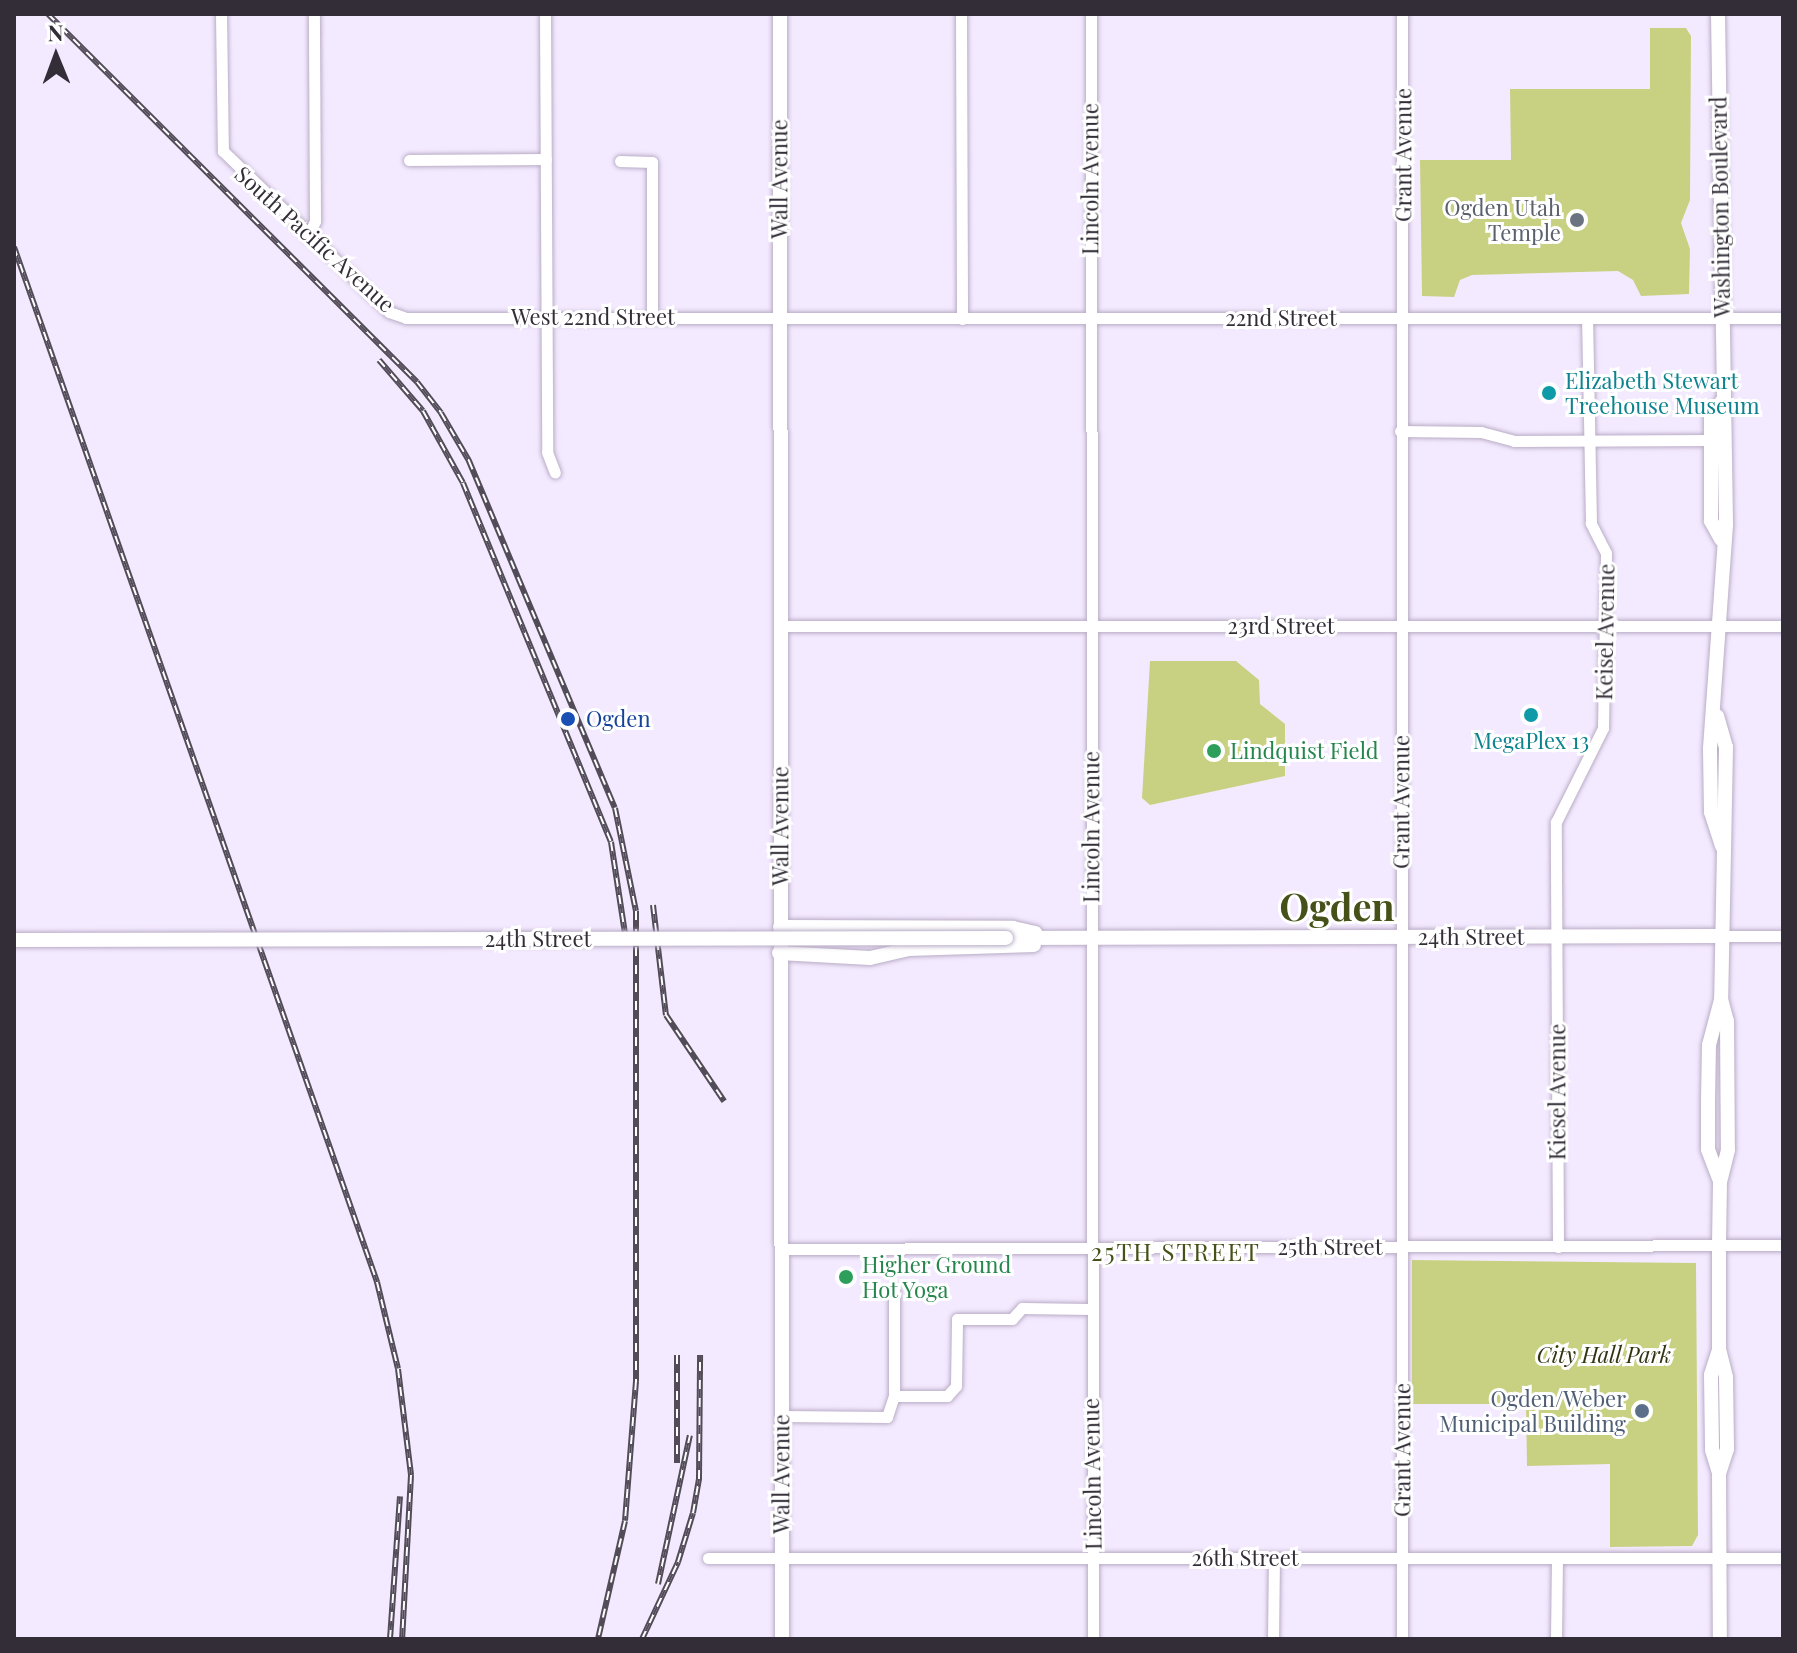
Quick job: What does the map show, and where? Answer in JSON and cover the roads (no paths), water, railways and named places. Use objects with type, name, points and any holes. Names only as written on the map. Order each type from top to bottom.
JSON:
[{"type":"main road","name":"Wall Avenue","points":[[780,14],[782,1639]]},
{"type":"main road","name":"Washington Boulevard","points":[[1718,14],[1722,401],[1726,435],[1716,712],[1710,749],[1711,812],[1722,846],[1721,999],[1727,1021],[1728,1150],[1720,1181],[1719,1247],[1719,1349],[1726,1377],[1727,1449],[1719,1473],[1720,1639]]},
{"type":"main road","name":"Washington Boulevard","points":[[1721,539],[1711,521],[1711,440],[1712,413],[1722,401]]},
{"type":"main road","name":"24th Street","points":[[780,927],[1013,928],[1062,939]]},
{"type":"main road","name":"24th Street","points":[[14,940],[1721,936]]},
{"type":"main road","name":"24th Street","points":[[779,953],[870,958],[908,949],[1013,949],[1062,939]]},
{"type":"street","name":"South Pacific Avenue","points":[[221,14],[223,151],[389,312],[406,318]]},
{"type":"street","points":[[308,236],[315,221],[314,14]]},
{"type":"street","points":[[545,14],[547,452],[555,473]]},
{"type":"street","points":[[961,14],[962,319]]},
{"type":"street","name":"Lincoln Avenue","points":[[1091,14],[1090,1309],[1093,1639]]},
{"type":"street","name":"Grant Avenue","points":[[1402,14],[1402,1639]]},
{"type":"street","points":[[409,160],[546,159]]},
{"type":"street","points":[[620,161],[652,162],[652,316]]},
{"type":"street","name":"West 22nd Street","points":[[406,318],[779,317]]},
{"type":"street","name":"22nd Street","points":[[779,317],[1783,318]]},
{"type":"street","name":"Keisel Avenue","points":[[1556,937],[1556,822],[1561,804],[1599,743],[1605,626],[1606,553],[1591,523],[1587,318]]},
{"type":"street","points":[[1400,431],[1587,441],[1711,440]]},
{"type":"street","name":"23rd Street","points":[[780,626],[1783,626]]},
{"type":"street","name":"24th Street","points":[[1721,936],[1783,936]]},
{"type":"street","name":"Kiesel Avenue","points":[[1556,937],[1558,1247]]},
{"type":"street","name":"25th Street","points":[[781,1249],[1783,1245]]},
{"type":"street","points":[[781,1416],[887,1417],[894,1409],[894,1290]]},
{"type":"street","points":[[894,1396],[953,1392],[957,1319],[1012,1319],[1022,1308],[1090,1309]]},
{"type":"street","name":"26th Street","points":[[708,1558],[1783,1558]]},
{"type":"street","points":[[1273,1639],[1274,1558]]},
{"type":"street","points":[[1556,1639],[1557,1558]]},
{"type":"railway","points":[[48,14],[417,382],[441,413],[469,461],[615,808],[636,911],[636,1381],[625,1521],[598,1639]]},
{"type":"railway","points":[[14,247],[377,1282],[398,1369],[411,1475],[402,1639]]},
{"type":"railway","points":[[379,360],[423,411],[463,483],[611,842],[625,934]]},
{"type":"railway","points":[[653,905],[666,1015],[724,1101]]},
{"type":"railway","points":[[677,1355],[677,1463]]},
{"type":"railway","points":[[642,1639],[678,1562],[693,1513],[699,1479],[700,1355]]},
{"type":"railway","points":[[658,1584],[690,1435]]},
{"type":"railway","points":[[390,1639],[400,1496]]},
{"type":"place","name":"Ogden Utah Temple","points":[[1577,220]]},
{"type":"place","name":"Elizabeth Stewart Treehouse Museum","points":[[1549,393]]},
{"type":"place","name":"MegaPlex 13","points":[[1531,715]]},
{"type":"place","name":"Ogden","points":[[568,719]]},
{"type":"place","name":"Lindquist Field","points":[[1214,751]]},
{"type":"place","name":"Higher Ground Hot Yoga","points":[[846,1277]]},
{"type":"place","name":"Ogden/Weber Municipal Building","points":[[1642,1411]]},
{"type":"district","name":"Ogden","points":[[1337,906]]},
{"type":"district","name":"25TH STREET","points":[[1176,1252]]},
{"type":"park label","name":"City Hall Park","points":[[1604,1355]]}]
